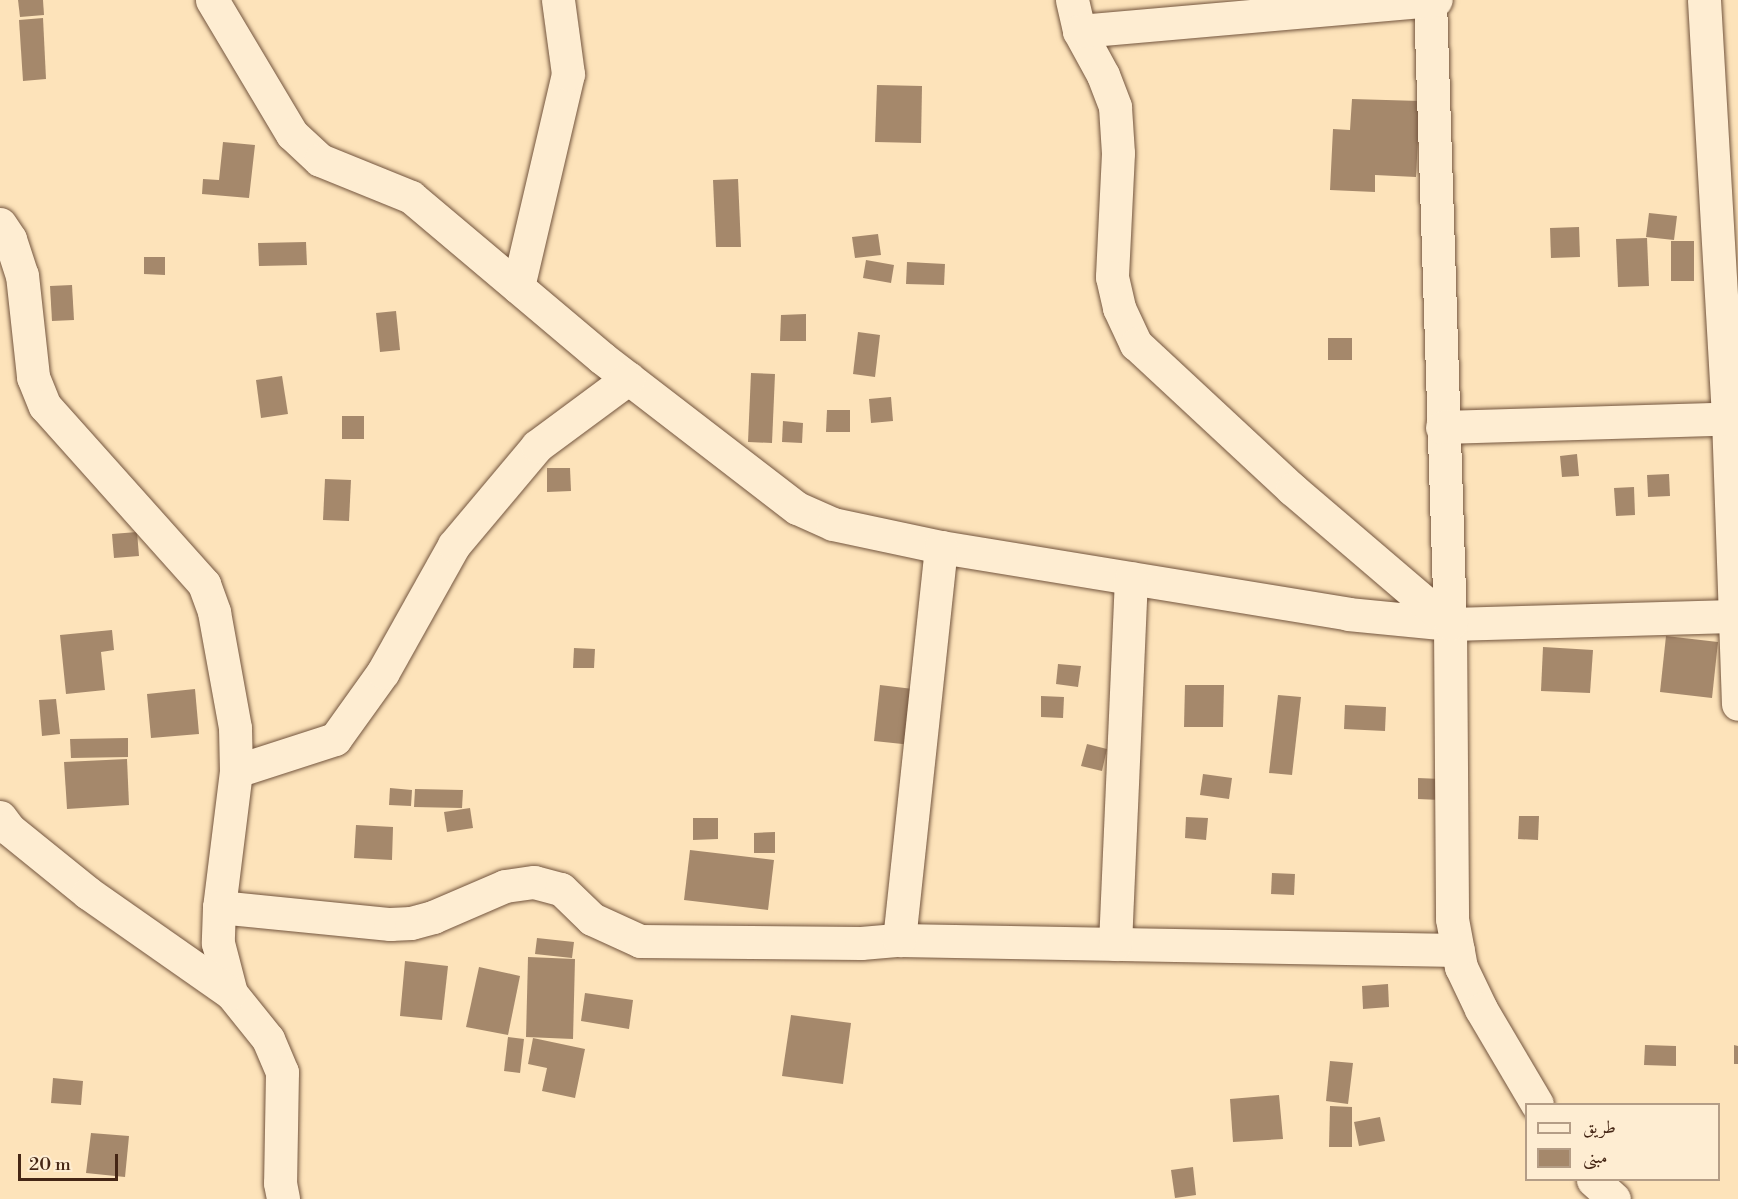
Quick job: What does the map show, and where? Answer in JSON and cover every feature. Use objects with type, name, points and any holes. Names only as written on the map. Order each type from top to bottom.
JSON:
[{"type":"street","points":[[212,0],[292,134],[320,160],[357,177],[411,197],[561,326],[628,378],[796,508],[833,524],[941,547],[1348,614],[1450,624],[1734,616]]},
{"type":"street","points":[[518,287],[568,74],[558,0]]},
{"type":"street","points":[[1072,0],[1079,31],[1103,75],[1115,107],[1118,153],[1112,277],[1119,308],[1136,344],[1292,489],[1450,624]]},
{"type":"street","points":[[1079,31],[1436,0]]},
{"type":"street","points":[[1704,0],[1733,418],[1734,616],[1738,704]]},
{"type":"street","points":[[1430,1],[1450,624],[1452,919],[1461,967],[1481,1009],[1536,1103]]},
{"type":"street","points":[[0,224],[10,239],[22,275],[33,377],[45,406],[204,584],[214,612],[233,716],[236,771],[219,907],[218,943],[231,993]]},
{"type":"street","points":[[236,771],[335,739],[383,672],[454,545],[537,446],[628,378]]},
{"type":"street","points":[[1442,427],[1733,418]]},
{"type":"street","points":[[899,940],[941,547]]},
{"type":"street","points":[[1115,944],[1131,578]]},
{"type":"street","points":[[0,817],[9,829],[88,893],[231,993],[268,1039],[282,1072],[280,1182],[283,1199]]},
{"type":"street","points":[[219,907],[390,924],[411,923],[433,917],[505,886],[534,882],[561,889],[592,919],[640,941],[861,943],[899,940],[1458,950]]},
{"type":"street","points":[[1595,1181],[1614,1199]]},
{"type":"building","points":[[18,0],[43,0],[44,15],[20,17]]},
{"type":"building","points":[[43,18],[46,79],[23,81],[19,20]]},
{"type":"building","points":[[877,85],[922,86],[921,143],[875,142]]},
{"type":"building","points":[[1352,99],[1420,101],[1416,177],[1375,175],[1375,192],[1330,190],[1333,129],[1350,130]]},
{"type":"building","points":[[223,142],[255,145],[249,198],[202,194],[203,179],[219,180]]},
{"type":"building","points":[[738,179],[741,247],[716,247],[713,180]]},
{"type":"building","points":[[1649,213],[1677,216],[1674,240],[1646,237]]},
{"type":"building","points":[[1579,227],[1580,257],[1551,258],[1550,228]]},
{"type":"building","points":[[878,234],[881,255],[855,258],[852,237]]},
{"type":"building","points":[[1647,238],[1649,286],[1618,287],[1616,239]]},
{"type":"building","points":[[1671,241],[1694,241],[1694,281],[1671,281]]},
{"type":"building","points":[[306,242],[307,265],[259,266],[258,243]]},
{"type":"building","points":[[144,257],[165,257],[165,275],[144,274]]},
{"type":"building","points":[[866,260],[894,265],[891,283],[863,278]]},
{"type":"building","points":[[907,262],[945,264],[944,285],[906,284]]},
{"type":"building","points":[[72,285],[74,320],[52,321],[50,286]]},
{"type":"building","points":[[396,311],[400,350],[380,352],[376,313]]},
{"type":"building","points":[[806,314],[806,341],[780,341],[781,315]]},
{"type":"building","points":[[858,332],[880,335],[875,377],[853,374]]},
{"type":"building","points":[[1328,338],[1352,338],[1352,360],[1328,360]]},
{"type":"building","points":[[751,373],[775,374],[772,443],[748,442]]},
{"type":"building","points":[[282,376],[288,414],[261,418],[256,380]]},
{"type":"building","points":[[891,397],[893,421],[871,423],[869,399]]},
{"type":"building","points":[[827,410],[850,410],[850,432],[826,432]]},
{"type":"building","points":[[342,416],[364,416],[364,439],[342,439]]},
{"type":"building","points":[[783,421],[803,423],[802,443],[782,442]]},
{"type":"building","points":[[1577,454],[1579,476],[1562,477],[1560,456]]},
{"type":"building","points":[[547,468],[570,468],[571,491],[547,492]]},
{"type":"building","points":[[1669,474],[1670,496],[1648,497],[1647,475]]},
{"type":"building","points":[[325,479],[351,480],[349,521],[323,520]]},
{"type":"building","points":[[1634,487],[1635,515],[1616,516],[1614,488]]},
{"type":"building","points":[[137,532],[139,556],[114,558],[112,534]]},
{"type":"building","points":[[112,630],[114,650],[101,652],[105,690],[66,694],[60,635]]},
{"type":"building","points":[[1666,636],[1718,642],[1712,698],[1660,692]]},
{"type":"building","points":[[1543,647],[1593,650],[1590,693],[1541,691]]},
{"type":"building","points":[[574,648],[595,649],[594,668],[573,668]]},
{"type":"building","points":[[1058,664],[1081,666],[1078,687],[1056,684]]},
{"type":"building","points":[[880,685],[938,692],[931,747],[874,741]]},
{"type":"building","points":[[1185,685],[1224,685],[1223,727],[1184,727]]},
{"type":"building","points":[[195,689],[199,734],[151,738],[147,694]]},
{"type":"building","points":[[1278,695],[1301,697],[1292,775],[1269,773]]},
{"type":"building","points":[[1041,696],[1064,697],[1063,718],[1041,717]]},
{"type":"building","points":[[56,699],[60,734],[42,736],[39,700]]},
{"type":"building","points":[[1345,705],[1386,707],[1385,731],[1344,729]]},
{"type":"building","points":[[128,738],[128,757],[71,758],[70,739]]},
{"type":"building","points":[[1087,744],[1107,749],[1102,771],[1081,766]]},
{"type":"building","points":[[127,759],[129,805],[67,809],[64,762]]},
{"type":"building","points":[[1203,774],[1232,778],[1229,799],[1200,795]]},
{"type":"building","points":[[1418,778],[1441,779],[1440,800],[1418,799]]},
{"type":"building","points":[[390,788],[412,790],[411,806],[389,805]]},
{"type":"building","points":[[415,789],[463,790],[462,808],[414,807]]},
{"type":"building","points":[[470,808],[473,828],[447,832],[444,812]]},
{"type":"building","points":[[1519,816],[1539,816],[1538,840],[1518,839]]},
{"type":"building","points":[[1186,817],[1208,818],[1206,840],[1185,838]]},
{"type":"building","points":[[693,818],[718,818],[718,839],[693,840]]},
{"type":"building","points":[[356,825],[393,827],[392,860],[354,858]]},
{"type":"building","points":[[775,832],[775,853],[754,853],[754,833]]},
{"type":"building","points":[[690,850],[774,860],[768,910],[684,900]]},
{"type":"building","points":[[1272,873],[1295,874],[1294,895],[1271,894]]},
{"type":"building","points":[[537,938],[574,942],[572,958],[535,954]]},
{"type":"building","points":[[528,957],[575,959],[573,1039],[526,1037]]},
{"type":"building","points":[[405,961],[448,966],[442,1020],[400,1016]]},
{"type":"building","points":[[479,967],[520,976],[508,1035],[466,1027]]},
{"type":"building","points":[[1388,984],[1389,1007],[1363,1009],[1362,986]]},
{"type":"building","points":[[585,993],[633,1000],[629,1029],[581,1021]]},
{"type":"building","points":[[791,1015],[851,1023],[843,1084],[782,1076]]},
{"type":"building","points":[[508,1037],[524,1039],[520,1073],[504,1071]]},
{"type":"building","points":[[533,1038],[585,1049],[575,1098],[542,1091],[547,1068],[528,1064]]},
{"type":"building","points":[[1645,1045],[1676,1046],[1676,1066],[1644,1065]]},
{"type":"building","points":[[1734,1045],[1738,1046],[1738,1064],[1734,1064]]},
{"type":"building","points":[[1330,1061],[1353,1063],[1348,1104],[1326,1101]]},
{"type":"building","points":[[53,1078],[83,1081],[81,1105],[51,1103]]},
{"type":"building","points":[[1279,1095],[1283,1139],[1233,1142],[1230,1099]]},
{"type":"building","points":[[1330,1106],[1352,1107],[1352,1147],[1329,1147]]},
{"type":"building","points":[[1380,1117],[1385,1141],[1359,1146],[1354,1122]]},
{"type":"building","points":[[91,1133],[129,1136],[125,1177],[86,1173]]},
{"type":"building","points":[[1193,1167],[1196,1195],[1175,1198],[1171,1170]]}]
